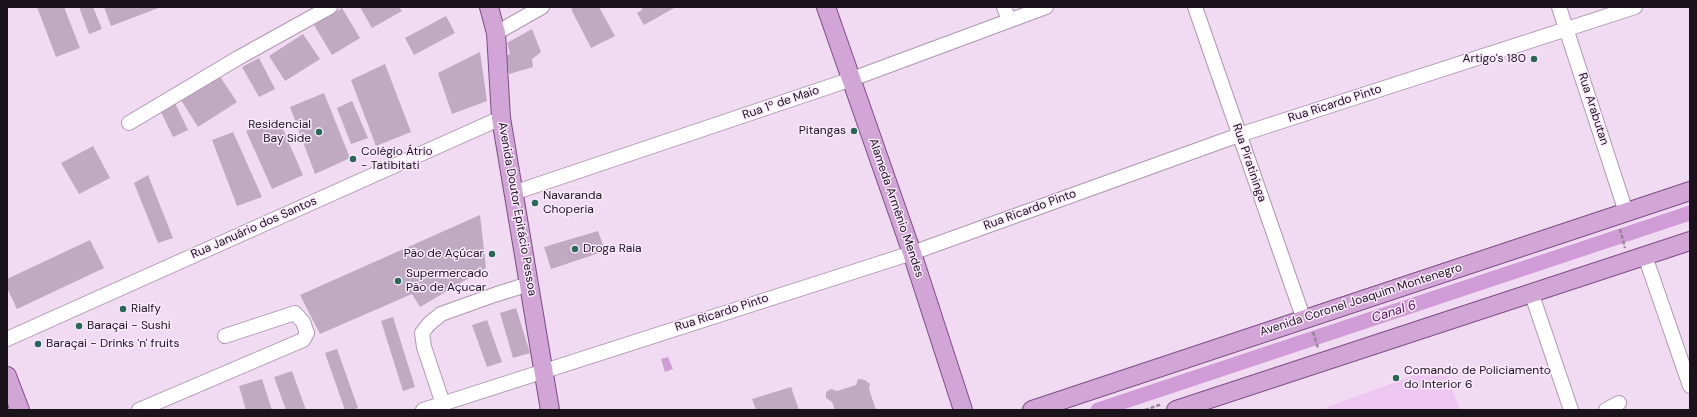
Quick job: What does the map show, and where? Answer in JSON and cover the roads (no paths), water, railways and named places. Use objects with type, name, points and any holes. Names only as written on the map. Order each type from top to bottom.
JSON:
[{"type":"main road","name":"Avenida Doutor Epitácio Pessoa","points":[[489,7],[496,33],[501,118],[550,410]]},
{"type":"main road","name":"Alameda Armênio Mendes","points":[[826,7],[912,253],[963,410]]},
{"type":"main road","name":"Avenida Coronel Joaquim Montenegro","points":[[1032,410],[1690,191]]},
{"type":"main road","points":[[1176,410],[1531,292],[1690,241]]},
{"type":"main road","points":[[7,376],[20,410]]},
{"type":"street","points":[[129,123],[238,58],[330,7]]},
{"type":"street","points":[[496,33],[542,7]]},
{"type":"street","name":"Rua 1º de Maio","points":[[513,193],[852,79],[1006,14],[1046,7]]},
{"type":"street","name":"Rua Piratininga","points":[[1195,7],[1239,135],[1306,319]]},
{"type":"street","name":"Rua Arabutan","points":[[1559,7],[1567,28],[1621,214]]},
{"type":"street","name":"Rua Ricardo Pinto","points":[[423,410],[912,253],[1239,135],[1635,7]]},
{"type":"street","name":"Rua Januário dos Santos","points":[[7,339],[501,118]]},
{"type":"street","points":[[1645,256],[1690,386]]},
{"type":"street","points":[[443,404],[424,347],[422,333],[429,324],[441,314],[530,284]]},
{"type":"street","points":[[1531,292],[1572,410]]},
{"type":"street","points":[[139,410],[303,340],[307,333],[303,322],[295,313],[225,336]]},
{"type":"street","points":[[1606,410],[1619,403]]},
{"type":"waterway","name":"Canal 6","points":[[1098,410],[1690,213]]},
{"type":"place","name":"Artigo's 180","points":[[1534,59]]},
{"type":"place","name":"Pitangas","points":[[854,131]]},
{"type":"place","name":"Residencial Bay Side","points":[[319,132]]},
{"type":"place","name":"Colégio Átrio - Tatibitati","points":[[353,159]]},
{"type":"place","name":"Navaranda Choperia","points":[[535,203]]},
{"type":"place","name":"Droga Raia","points":[[575,249]]},
{"type":"place","name":"Pão de Açúcar","points":[[492,254]]},
{"type":"place","name":"Supermercado Pão de Açucar","points":[[398,281]]},
{"type":"place","name":"Rialfy","points":[[123,309]]},
{"type":"place","name":"Baraçai - Sushi","points":[[79,326]]},
{"type":"place","name":"Baraçai - Drinks 'n' fruits","points":[[38,344]]},
{"type":"place","name":"Comando de Policiamento do Interior 6","points":[[1396,378]]}]
